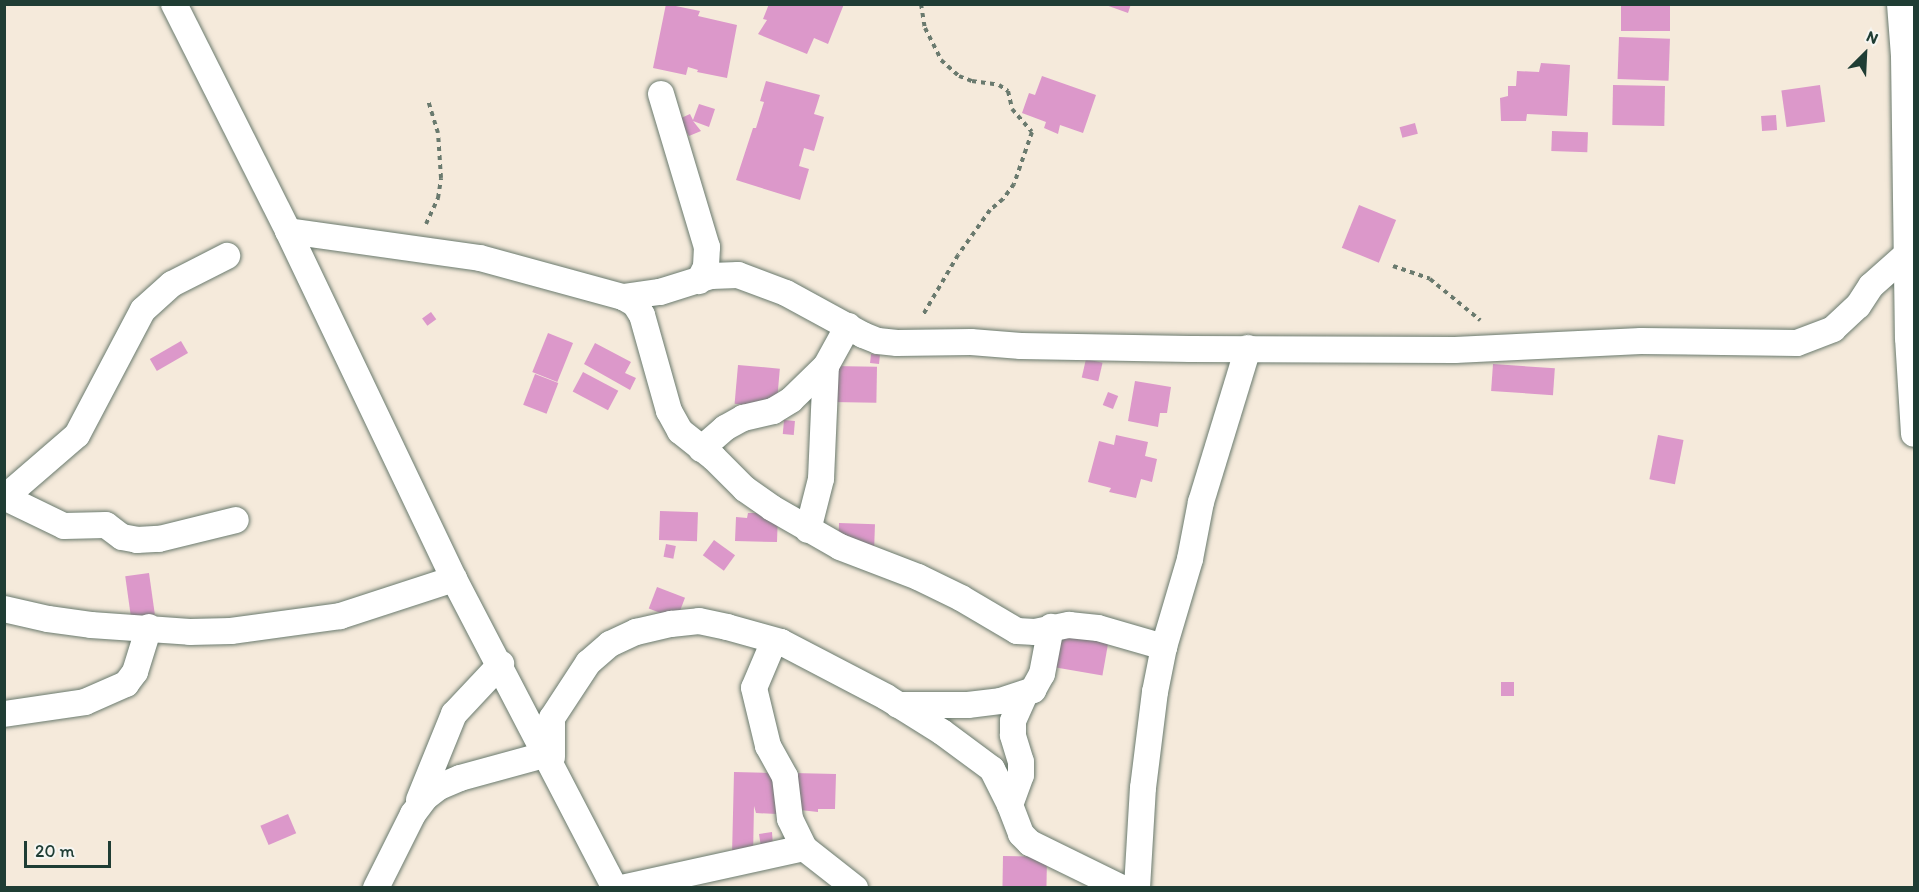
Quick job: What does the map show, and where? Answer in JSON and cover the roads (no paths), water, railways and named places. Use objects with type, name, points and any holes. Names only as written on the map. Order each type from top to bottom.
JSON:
[{"type":"street","points":[[174,4],[288,231],[454,579],[501,664],[615,888]]},
{"type":"street","points":[[1900,4],[1904,56],[1906,255],[1914,434]]},
{"type":"street","points":[[661,94],[707,247],[706,267],[699,281]]},
{"type":"street","points":[[288,231],[480,258],[623,297],[635,304],[642,315],[669,411],[680,431],[745,489],[808,530],[840,547],[918,577],[1017,631],[1035,632],[1069,625],[1098,628],[1164,647]]},
{"type":"street","points":[[623,297],[660,292],[718,275],[738,275],[786,293],[878,340],[911,343],[971,342],[1021,346],[1190,349],[1515,348],[1641,342],[1797,343],[1833,329],[1858,306],[1871,286],[1906,255]]},
{"type":"street","points":[[227,256],[172,284],[143,310],[77,435],[5,498],[64,526],[106,525],[122,537],[137,540],[159,539],[236,520]]},
{"type":"street","points":[[701,449],[725,428],[743,418],[773,411],[791,400],[826,366],[848,326]]},
{"type":"street","points":[[1137,888],[1143,788],[1155,692],[1164,647],[1190,559],[1201,502],[1248,348]]},
{"type":"street","points":[[808,530],[821,479],[826,366]]},
{"type":"street","points":[[4,609],[48,620],[92,625],[149,627],[190,632],[231,631],[340,616],[454,579]]},
{"type":"street","points":[[550,759],[552,718],[588,663],[610,644],[636,632],[671,624],[699,621],[781,642],[897,704],[942,732],[992,769],[1021,834],[1030,843],[1106,884]]},
{"type":"street","points":[[4,714],[85,702],[126,684],[135,672],[149,627]]},
{"type":"street","points":[[897,704],[968,705],[1000,701],[1025,694],[1039,684],[1051,627]]},
{"type":"street","points":[[781,642],[771,648],[754,687],[755,700],[768,746],[785,777],[790,819],[804,848],[855,888]]},
{"type":"street","points":[[376,888],[429,781],[454,714],[501,664]]},
{"type":"street","points":[[1010,805],[1021,775],[1021,762],[1013,735],[1013,721],[1025,694]]},
{"type":"street","points":[[413,814],[433,792],[460,778],[550,759]]},
{"type":"street","points":[[622,888],[804,848]]}]
